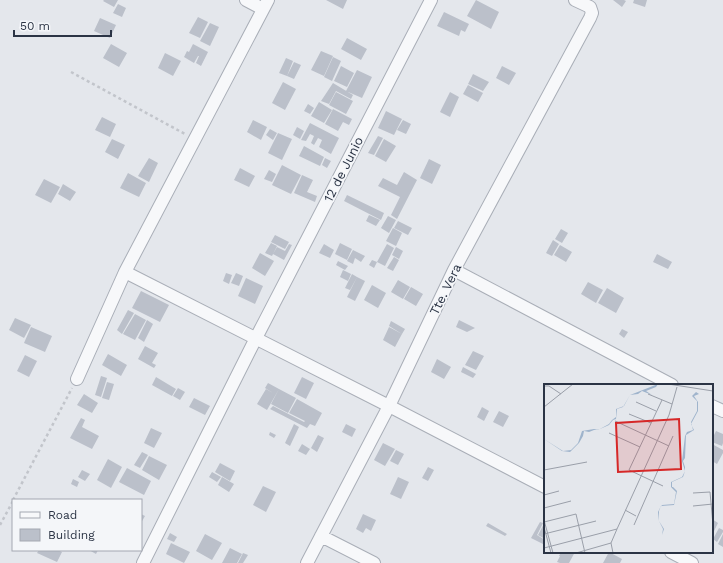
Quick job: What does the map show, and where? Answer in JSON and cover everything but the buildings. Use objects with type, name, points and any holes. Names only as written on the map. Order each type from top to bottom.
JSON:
[{"type":"street","points":[[77,379],[125,272],[266,4],[246,0]]},
{"type":"street","name":"12 de Junio","points":[[143,563],[256,338],[430,0]]},
{"type":"street","name":"Tte. Vera","points":[[307,563],[388,406],[454,270],[590,18],[592,13],[590,7],[575,0]]},
{"type":"street","points":[[454,270],[670,384]]},
{"type":"street","points":[[125,272],[544,486]]},
{"type":"street","points":[[713,406],[723,411]]},
{"type":"street","points":[[321,536],[374,563]]},
{"type":"street","points":[[673,553],[692,563]]},
{"type":"path","points":[[71,72],[194,140]]},
{"type":"path","points":[[14,499],[77,379]]},
{"type":"path","points":[[0,526],[12,502]]}]
